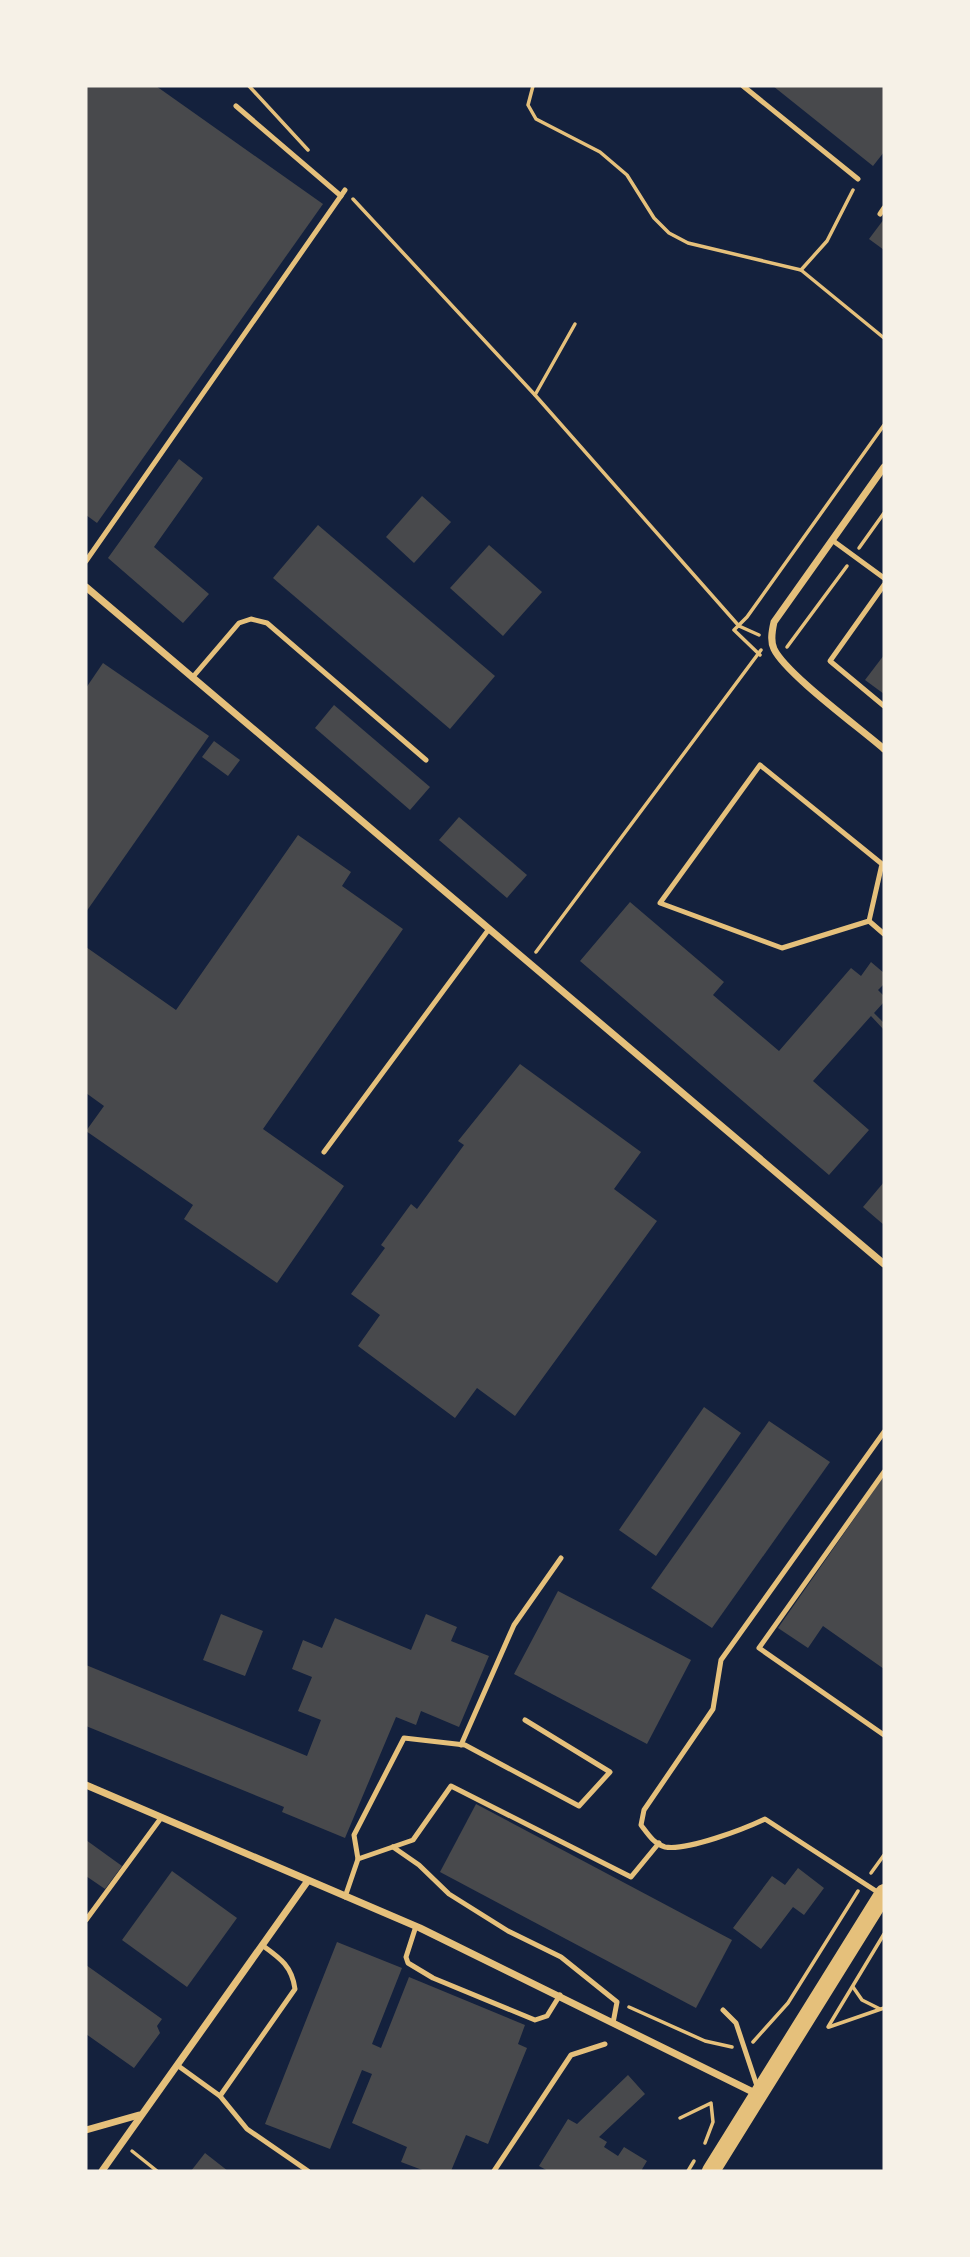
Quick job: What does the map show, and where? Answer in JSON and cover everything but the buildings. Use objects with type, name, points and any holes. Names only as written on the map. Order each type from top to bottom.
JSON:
[{"type":"main road","points":[[711,2171],[883,1894]]},
{"type":"street","points":[[884,467],[774,622],[771,637],[773,648],[787,667],[884,749]]},
{"type":"street","points":[[86,587],[884,1264]]},
{"type":"street","points":[[86,1786],[416,1926],[760,2095]]},
{"type":"street","points":[[102,2171],[307,1882]]},
{"type":"street","points":[[86,2130],[140,2114]]},
{"type":"lane","points":[[743,86],[858,179]]},
{"type":"lane","points":[[86,561],[343,193],[236,106]]},
{"type":"lane","points":[[880,214],[884,208]]},
{"type":"lane","points":[[832,540],[884,578]]},
{"type":"lane","points":[[884,585],[830,660],[884,706]]},
{"type":"lane","points":[[192,678],[239,623],[251,619],[267,623],[425,760]]},
{"type":"lane","points":[[760,765],[882,864],[869,921],[782,948],[660,903],[760,765]]},
{"type":"lane","points":[[869,921],[884,934]]},
{"type":"lane","points":[[324,1152],[489,929]]},
{"type":"lane","points":[[883,1894],[765,1819],[731,1836],[666,1847],[641,1825],[644,1810],[713,1709],[721,1660],[884,1432]]},
{"type":"lane","points":[[884,1472],[759,1648],[884,1735]]},
{"type":"lane","points":[[461,1745],[514,1625],[561,1558]]},
{"type":"lane","points":[[345,1897],[358,1859],[354,1835],[404,1738],[461,1745],[579,1806],[610,1772],[524,1720]]},
{"type":"lane","points":[[358,1859],[413,1840],[451,1786],[631,1877],[659,1843]]},
{"type":"lane","points":[[86,1920],[161,1818]]},
{"type":"lane","points":[[393,1847],[419,1865],[449,1894],[508,1931],[561,1957],[617,2002],[612,2023]]},
{"type":"lane","points":[[416,1926],[406,1957],[408,1963],[433,1978],[536,2020],[547,2016],[560,1995]]},
{"type":"lane","points":[[220,2096],[295,1989],[293,1975],[285,1962],[262,1945]]},
{"type":"lane","points":[[723,2010],[736,2023],[760,2095]]},
{"type":"lane","points":[[494,2171],[571,2055],[605,2044]]},
{"type":"lane","points":[[177,2065],[220,2096],[247,2129],[308,2171]]},
{"type":"path","points":[[249,86],[310,152]]},
{"type":"path","points":[[533,86],[528,105],[536,118],[600,152],[627,175],[654,218],[670,233],[688,243],[801,270],[884,338]]},
{"type":"path","points":[[801,270],[827,241],[858,179]]},
{"type":"path","points":[[343,193],[535,395],[739,626],[751,634],[771,637]]},
{"type":"path","points":[[535,395],[575,324]]},
{"type":"path","points":[[764,659],[734,631],[884,425]]},
{"type":"path","points":[[773,648],[790,646],[884,513]]},
{"type":"path","points":[[528,962],[771,637]]},
{"type":"path","points":[[617,2002],[705,2042],[731,2047],[754,2042],[788,2003],[863,1882],[884,1855]]},
{"type":"path","points":[[828,2027],[884,1934]]},
{"type":"path","points":[[853,1987],[862,2000],[882,2009]]},
{"type":"path","points":[[788,2003],[828,2027],[882,2009]]},
{"type":"path","points":[[680,2118],[711,2103],[713,2122],[706,2142],[688,2171]]},
{"type":"path","points":[[122,2144],[157,2171]]}]
